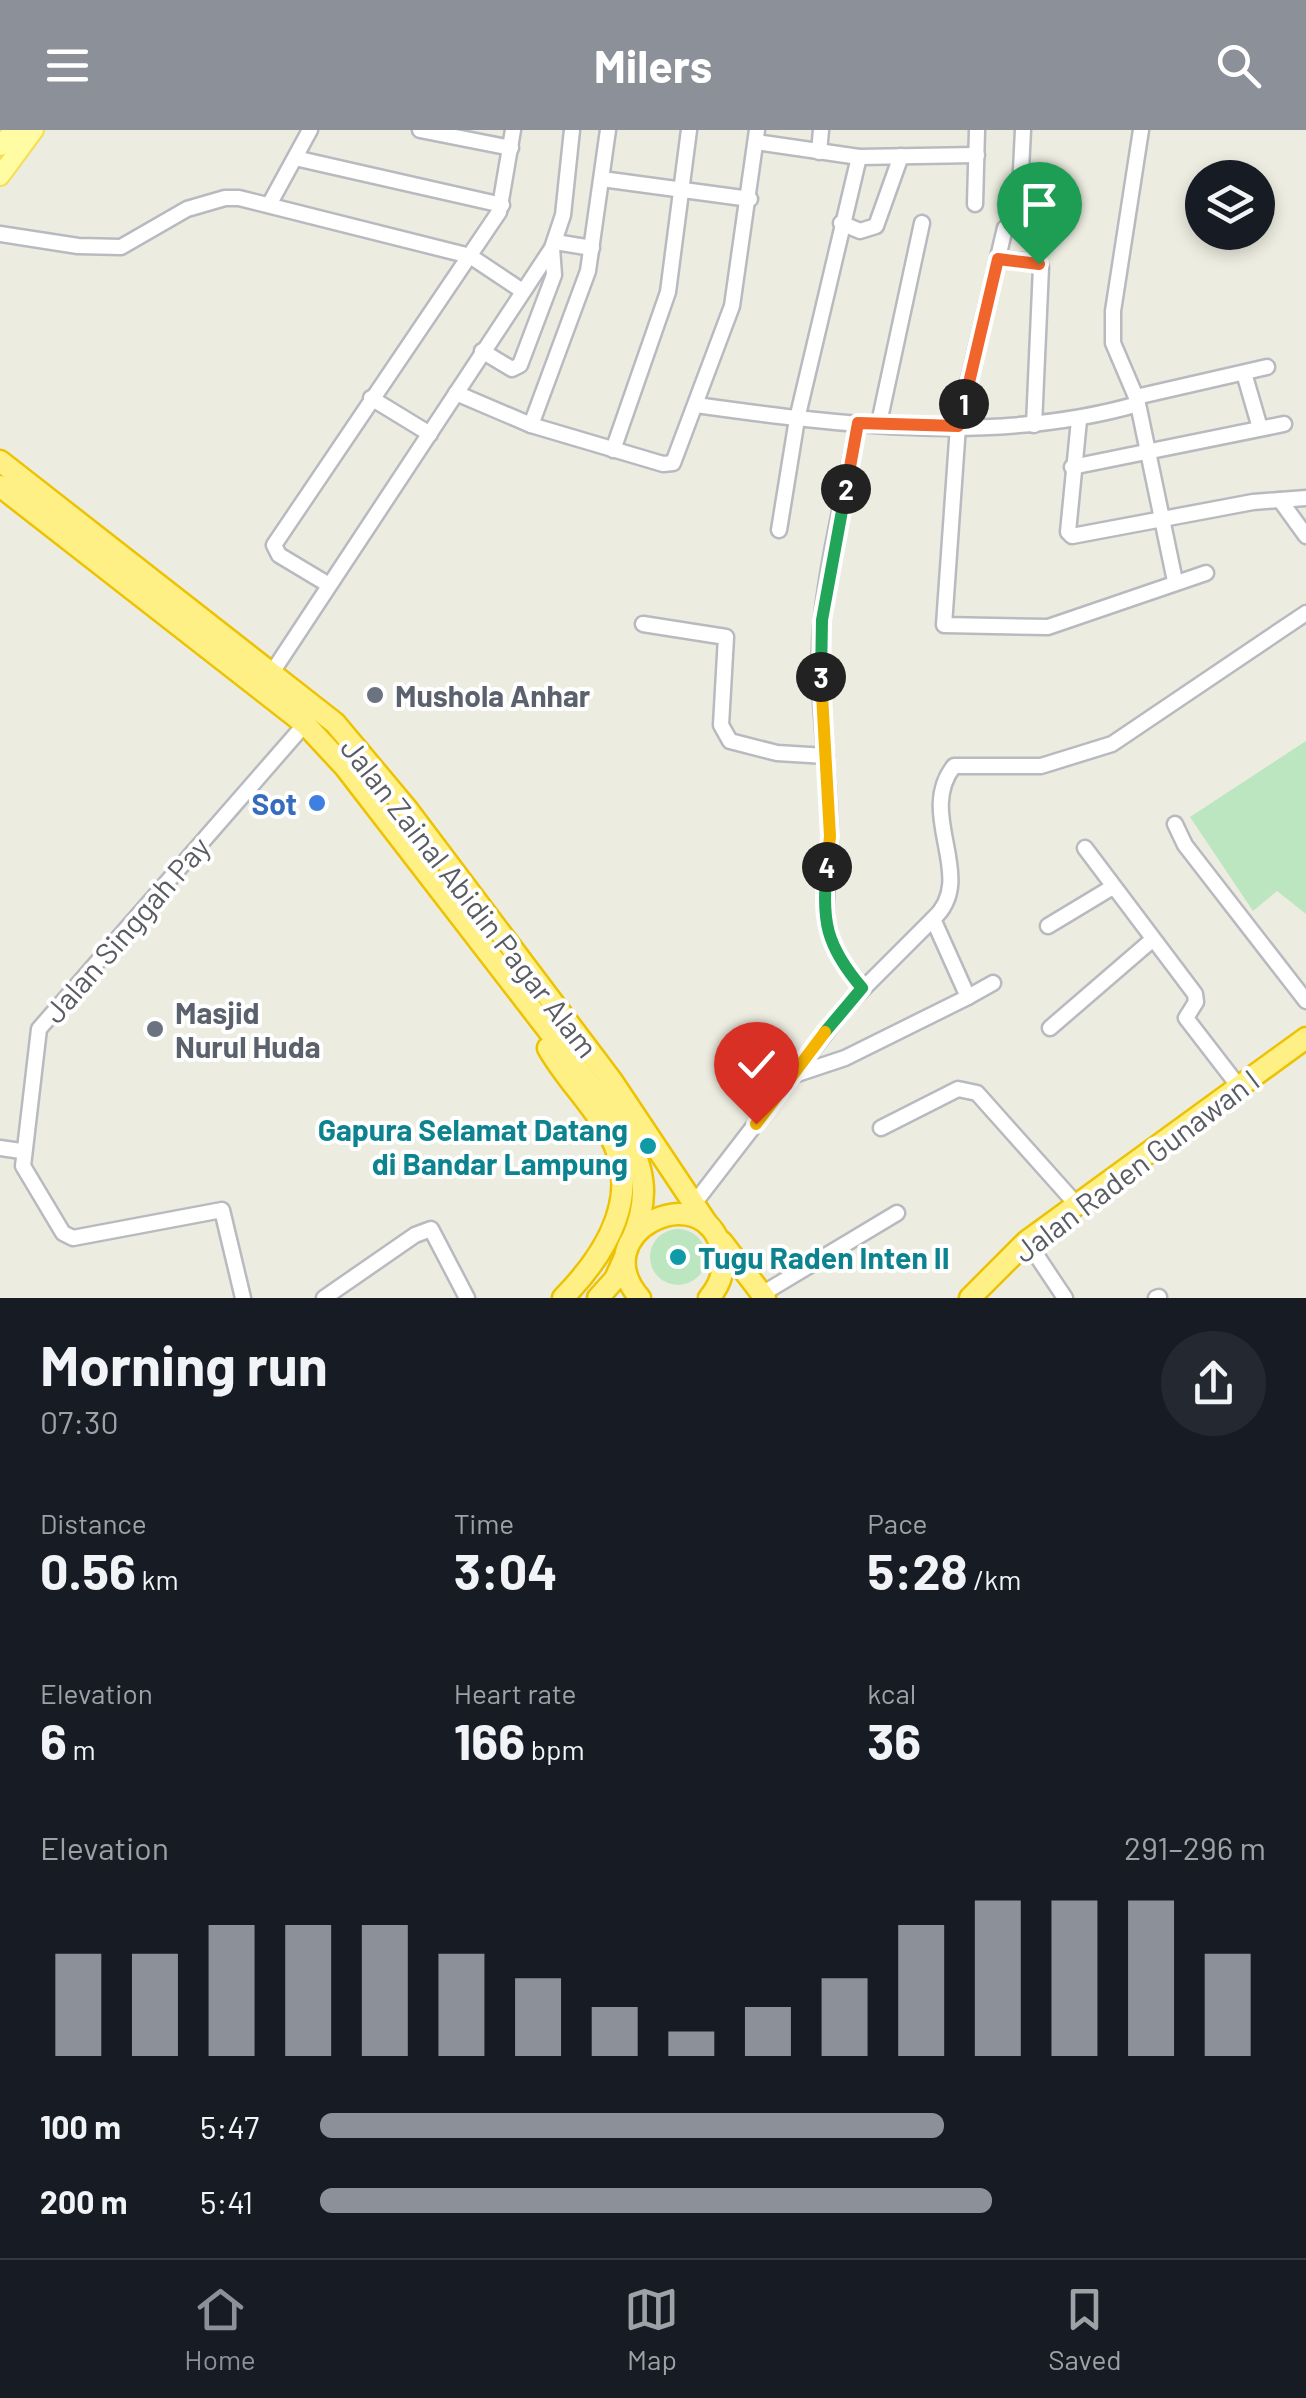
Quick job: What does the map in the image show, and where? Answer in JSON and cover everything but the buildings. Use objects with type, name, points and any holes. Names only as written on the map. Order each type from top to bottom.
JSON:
[{"type":"highway","name":"Jalan Zainal Abidin Pagar Alam","points":[[0,461],[274,671],[335,723],[368,760],[568,1038],[638,1155],[645,1195],[629,1247]]},
{"type":"highway","name":"Jalan Zainal Abidin Pagar Alam","points":[[0,486],[305,724],[345,767],[530,1005],[612,1080],[693,1206],[764,1296]]},
{"type":"highway","points":[[530,1005],[557,1063],[610,1134],[623,1172],[620,1213],[608,1239],[586,1274],[562,1298]]},
{"type":"highway","name":"Jalan Raden Gunawan I","points":[[970,1298],[1028,1240],[1306,1038]]},
{"type":"highway","points":[[598,1298],[615,1279],[644,1224],[664,1215],[682,1214],[713,1230],[724,1268],[709,1298]]},
{"type":"highway","points":[[629,1247],[628,1279],[640,1298]]},
{"type":"main road","points":[[0,146],[14,130]]},
{"type":"main road","points":[[0,176],[34,130]]},
{"type":"street","points":[[269,205],[310,130]]},
{"type":"street","points":[[420,130],[511,148]]},
{"type":"street","points":[[329,586],[279,554],[274,545],[502,205],[513,130]]},
{"type":"street","points":[[274,671],[553,245],[563,215],[572,130]]},
{"type":"street","points":[[531,426],[588,271],[608,130]]},
{"type":"street","points":[[613,450],[668,292],[690,130]]},
{"type":"street","points":[[819,152],[821,130]]},
{"type":"street","points":[[975,204],[977,130]]},
{"type":"street","points":[[1019,210],[1023,130]]},
{"type":"street","points":[[1140,130],[1113,311],[1113,343],[1137,400],[1175,582]]},
{"type":"street","points":[[456,393],[531,426],[663,464],[673,462],[727,323],[750,199],[756,136],[819,152],[859,157],[976,155]]},
{"type":"street","points":[[841,223],[860,230],[876,226],[901,156]]},
{"type":"street","points":[[779,530],[797,419],[859,157]]},
{"type":"street","points":[[296,158],[502,205]]},
{"type":"street","points":[[602,179],[750,199]]},
{"type":"street","points":[[0,234],[78,246],[121,247],[205,202],[232,198],[470,256],[521,290]]},
{"type":"street","points":[[879,423],[922,223]]},
{"type":"street","points":[[1005,228],[958,426],[944,626],[1048,628],[1206,573]]},
{"type":"street","points":[[553,245],[592,248]]},
{"type":"street","points":[[482,351],[512,369],[520,365],[554,275],[553,245]]},
{"type":"street","points":[[998,259],[1036,262],[1041,267],[1034,426]]},
{"type":"street","points":[[696,405],[858,423],[1034,426],[1079,420],[1137,400],[1267,368]]},
{"type":"street","points":[[1244,373],[1260,428]]},
{"type":"street","points":[[370,398],[430,434]]},
{"type":"street","points":[[1079,420],[1072,467],[1070,534],[1085,537],[1161,520],[1306,498]]},
{"type":"street","points":[[858,423],[822,620],[821,714],[830,836],[822,910],[840,960],[862,988]]},
{"type":"street","points":[[1072,467],[1284,424]]},
{"type":"street","points":[[1280,500],[1306,536]]},
{"type":"street","points":[[693,1206],[788,1077],[862,988],[948,906],[952,889],[940,802],[943,777],[954,766],[1041,766],[1112,744],[1306,613]]},
{"type":"street","points":[[643,624],[726,638],[721,724],[730,741],[777,752],[826,756]]},
{"type":"street","name":"Jalan Singgah Pay","points":[[22,1151],[40,1029],[305,724]]},
{"type":"street","points":[[1175,824],[1185,845],[1306,1000]]},
{"type":"street","points":[[1086,848],[1111,888],[1195,994],[1196,1002],[1186,1015],[1188,1022],[1240,1088]]},
{"type":"street","points":[[1048,926],[1111,888]]},
{"type":"street","points":[[933,919],[968,996]]},
{"type":"street","points":[[1050,1028],[1152,940]]},
{"type":"street","points":[[788,1077],[845,1058],[993,983]]},
{"type":"street","points":[[881,1128],[958,1088],[976,1093],[1077,1205]]},
{"type":"street","points":[[0,1148],[22,1151],[26,1173],[63,1233],[73,1238],[222,1210],[243,1298]]},
{"type":"street","points":[[764,1296],[898,1213]]},
{"type":"street","points":[[324,1298],[415,1235],[431,1229],[467,1298]]},
{"type":"street","points":[[1028,1240],[1065,1298]]},
{"type":"green space","points":[[1306,741],[1306,914],[1277,891],[1253,911],[1190,817]]},
{"type":"green space","points":[[678,1229],[698,1237],[706,1257],[698,1277],[678,1285],[658,1277],[650,1257],[658,1237]]},
{"type":"place","name":"Mushola Anhar","points":[[375,695]]},
{"type":"place","name":"Sot","points":[[317,803]]},
{"type":"place","name":"Masjid Nurul Huda","points":[[155,1029]]},
{"type":"place","name":"Gapura Selamat Datang di Bandar Lampung","points":[[648,1146]]},
{"type":"place","name":"Tugu Raden Inten II","points":[[678,1257]]},
{"type":"route","points":[[756,1124],[788,1077],[862,988],[840,960],[822,910],[830,836],[821,714],[822,620],[858,423],[958,426],[998,259],[1039,264]]}]
